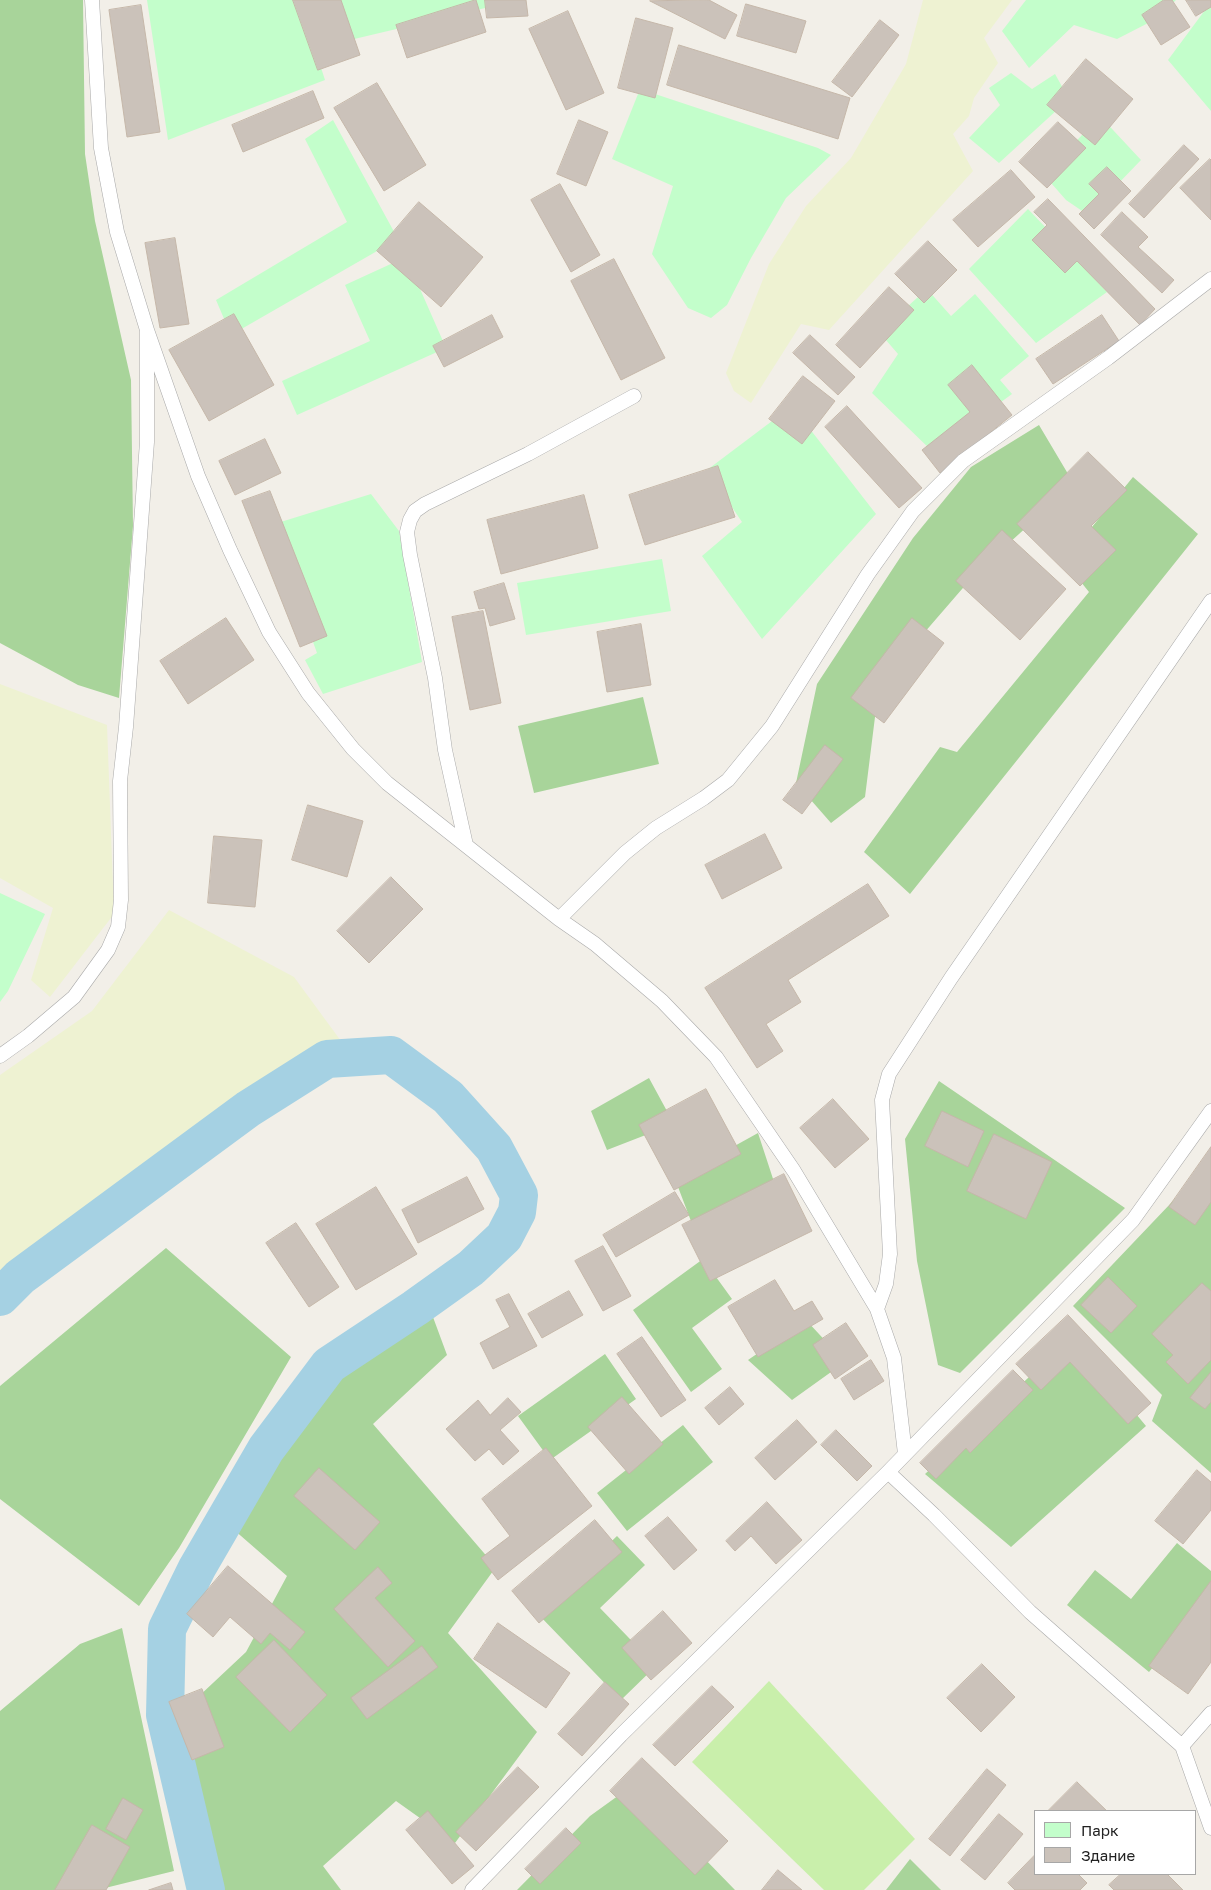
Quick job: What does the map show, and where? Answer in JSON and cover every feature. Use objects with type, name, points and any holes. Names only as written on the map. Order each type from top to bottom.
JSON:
[{"type":"lane","points":[[92,0],[101,148],[117,232],[147,330],[198,476],[230,550],[279,647],[308,693],[353,749],[387,783],[559,919],[595,944],[662,1001],[716,1057],[794,1171],[878,1309],[894,1358],[905,1454]]},
{"type":"lane","points":[[559,919],[625,853],[656,828],[704,798],[728,780],[772,726],[868,574],[913,512],[963,461],[1108,358],[1211,279]]},
{"type":"lane","points":[[0,1056],[28,1036],[74,997],[108,950],[118,927],[121,900],[120,781],[126,727],[148,442],[147,330]]},
{"type":"lane","points":[[466,846],[445,750],[435,678],[410,555],[407,532],[410,520],[415,511],[425,504],[528,454],[634,396]]},
{"type":"lane","points":[[878,1309],[886,1284],[890,1254],[882,1100],[889,1074],[951,978],[1211,601]]},
{"type":"lane","points":[[472,1890],[621,1736],[888,1472],[1133,1220],[1211,1111]]},
{"type":"lane","points":[[888,1472],[934,1515],[1030,1612],[1113,1688],[1182,1746],[1211,1828]]},
{"type":"lane","points":[[1182,1746],[1211,1713]]},
{"type":"green space","points":[[0,0],[83,0],[85,154],[95,221],[131,380],[133,526],[119,698],[78,685],[0,643]]},
{"type":"green space","points":[[147,0],[299,0],[325,80],[168,140]]},
{"type":"green space","points":[[338,0],[501,0],[502,4],[350,40]]},
{"type":"green space","points":[[923,0],[1012,0],[984,38],[998,63],[974,98],[969,116],[953,134],[973,171],[829,330],[801,324],[751,403],[734,391],[726,373],[769,264],[806,206],[851,158],[906,64]]},
{"type":"green space","points":[[1026,0],[1176,0],[1156,19],[1117,39],[1074,25],[1029,68],[1002,31]]},
{"type":"green space","points":[[1211,2],[1211,111],[1168,60]]},
{"type":"green space","points":[[1011,73],[1032,89],[1055,74],[1069,99],[999,163],[969,138],[1000,105],[989,88]]},
{"type":"green space","points":[[640,89],[818,148],[831,155],[786,198],[751,258],[727,305],[711,318],[688,308],[652,254],[673,186],[612,159]]},
{"type":"green space","points":[[1100,116],[1141,160],[1088,215],[1066,200],[1044,175]]},
{"type":"green space","points":[[333,120],[398,239],[231,335],[216,300],[347,222],[305,139]]},
{"type":"green space","points":[[1028,209],[1107,292],[1036,343],[969,269]]},
{"type":"green space","points":[[406,257],[446,348],[297,415],[282,381],[370,341],[345,285]]},
{"type":"green space","points":[[927,289],[951,316],[975,294],[1029,356],[1000,380],[1012,394],[933,452],[872,393],[898,354],[879,332]]},
{"type":"green space","points":[[792,406],[876,514],[762,639],[702,556],[742,522],[707,470]]},
{"type":"green space","points":[[1039,425],[1074,484],[975,574],[879,685],[865,797],[831,823],[796,783],[817,684],[913,538],[971,467]]},
{"type":"green space","points":[[1133,477],[1198,534],[910,894],[864,852],[940,747],[957,752],[1089,592],[1064,561]]},
{"type":"green space","points":[[371,494],[399,531],[422,662],[323,694],[305,660],[317,653],[271,525]]},
{"type":"green space","points":[[662,559],[671,611],[526,635],[517,583]]},
{"type":"green space","points":[[0,684],[107,725],[114,914],[50,997],[31,980],[53,908],[0,878]]},
{"type":"green space","points":[[643,697],[659,764],[534,793],[518,726]]},
{"type":"green space","points":[[0,893],[45,914],[8,991],[0,1002]]},
{"type":"green space","points":[[169,910],[294,977],[341,1041],[236,1102],[0,1283],[0,1075],[92,1011]]},
{"type":"green space","points":[[649,1078],[674,1124],[607,1150],[591,1111]]},
{"type":"green space","points":[[939,1081],[1125,1208],[960,1373],[938,1365],[917,1261],[905,1139]]},
{"type":"green space","points":[[758,1133],[777,1191],[694,1229],[675,1179]]},
{"type":"green space","points":[[1211,1161],[1211,1473],[1152,1421],[1162,1395],[1073,1306]]},
{"type":"green space","points":[[166,1248],[291,1357],[179,1548],[139,1606],[0,1499],[0,1386]]},
{"type":"green space","points":[[703,1259],[732,1299],[692,1328],[722,1369],[691,1392],[633,1310]]},
{"type":"green space","points":[[430,1309],[447,1355],[373,1424],[496,1567],[448,1633],[537,1732],[455,1843],[396,1801],[323,1866],[341,1890],[213,1890],[193,1804],[181,1713],[246,1652],[287,1576],[233,1529],[274,1455],[336,1374]]},
{"type":"green space","points":[[806,1320],[845,1362],[792,1400],[748,1360]]},
{"type":"green space","points":[[1072,1337],[1146,1426],[1011,1547],[925,1474]]},
{"type":"green space","points":[[605,1354],[636,1399],[550,1460],[518,1416]]},
{"type":"green space","points":[[683,1425],[713,1462],[627,1531],[597,1493]]},
{"type":"green space","points":[[617,1536],[645,1565],[600,1608],[656,1666],[621,1700],[537,1613]]},
{"type":"green space","points":[[1177,1543],[1211,1571],[1211,1597],[1149,1672],[1067,1605],[1095,1570],[1131,1599]]},
{"type":"green space","points":[[122,1628],[174,1871],[97,1890],[0,1890],[0,1711],[80,1644]]},
{"type":"green space","points":[[769,1681],[915,1839],[864,1890],[824,1890],[692,1762]]},
{"type":"green space","points":[[633,1785],[735,1890],[517,1890],[590,1816]]},
{"type":"green space","points":[[910,1859],[941,1890],[886,1890]]},
{"type":"building","points":[[293,0],[341,0],[360,55],[318,70]]},
{"type":"building","points":[[476,0],[486,32],[407,58],[396,25]]},
{"type":"building","points":[[485,0],[526,0],[528,16],[487,18]]},
{"type":"building","points":[[709,0],[737,15],[725,39],[650,1]]},
{"type":"building","points":[[1164,0],[1172,0],[1190,27],[1161,45],[1142,15]]},
{"type":"building","points":[[1186,0],[1211,0],[1211,7],[1196,16]]},
{"type":"building","points":[[746,4],[806,21],[796,53],[737,36]]},
{"type":"building","points":[[141,5],[160,132],[127,137],[109,10]]},
{"type":"building","points":[[568,11],[604,93],[566,110],[529,29]]},
{"type":"building","points":[[636,18],[673,28],[655,98],[618,88]]},
{"type":"building","points":[[880,20],[899,35],[852,97],[832,82]]},
{"type":"building","points":[[679,45],[850,98],[838,139],[667,85]]},
{"type":"building","points":[[1086,59],[1133,99],[1095,145],[1047,105]]},
{"type":"building","points":[[377,83],[426,165],[384,191],[334,108]]},
{"type":"building","points":[[313,91],[324,118],[243,152],[232,125]]},
{"type":"building","points":[[579,120],[608,132],[586,186],[557,174]]},
{"type":"building","points":[[1058,122],[1086,148],[1047,188],[1019,162]]},
{"type":"building","points":[[1184,145],[1199,159],[1144,218],[1129,204]]},
{"type":"building","points":[[1211,160],[1211,220],[1180,188]]},
{"type":"building","points":[[1107,167],[1131,191],[1094,229],[1079,214],[1099,194],[1089,184]]},
{"type":"building","points":[[1011,170],[1035,197],[978,247],[953,220]]},
{"type":"building","points":[[560,184],[600,255],[571,272],[531,200]]},
{"type":"building","points":[[1048,199],[1155,309],[1140,325],[1077,261],[1065,273],[1032,240],[1047,225],[1034,212]]},
{"type":"building","points":[[419,202],[483,257],[441,307],[377,251]]},
{"type":"building","points":[[1122,212],[1148,237],[1138,247],[1174,280],[1162,293],[1101,235]]},
{"type":"building","points":[[175,238],[189,324],[160,328],[145,243]]},
{"type":"building","points":[[928,241],[957,270],[924,303],[895,274]]},
{"type":"building","points":[[614,259],[665,358],[621,380],[571,281]]},
{"type":"building","points":[[889,287],[914,310],[860,368],[836,345]]},
{"type":"building","points":[[234,314],[274,385],[209,421],[169,350]]},
{"type":"building","points":[[492,315],[503,337],[444,367],[433,346]]},
{"type":"building","points":[[1102,315],[1119,341],[1053,384],[1036,359]]},
{"type":"building","points":[[810,335],[855,377],[838,395],[793,353]]},
{"type":"building","points":[[972,365],[1012,415],[940,473],[922,450],[970,412],[948,385]]},
{"type":"building","points":[[803,376],[835,401],[802,444],[769,419]]},
{"type":"building","points":[[847,406],[922,488],[899,508],[825,427]]},
{"type":"building","points":[[265,439],[281,473],[235,495],[219,461]]},
{"type":"building","points":[[1088,452],[1127,490],[1091,526],[1116,550],[1080,586],[1017,524]]},
{"type":"building","points":[[718,466],[735,517],[645,545],[629,495]]},
{"type":"building","points":[[270,491],[327,636],[300,647],[242,501]]},
{"type":"building","points":[[584,495],[598,548],[501,574],[487,520]]},
{"type":"building","points":[[1002,530],[1066,589],[1020,640],[956,581]]},
{"type":"building","points":[[504,583],[515,619],[490,626],[485,608],[479,609],[474,592]]},
{"type":"building","points":[[483,611],[501,703],[470,710],[452,617]]},
{"type":"building","points":[[226,618],[254,660],[188,704],[160,661]]},
{"type":"building","points":[[912,618],[944,643],[884,723],[851,698]]},
{"type":"building","points":[[641,624],[651,685],[607,692],[597,632]]},
{"type":"building","points":[[825,745],[843,759],[802,814],[783,800]]},
{"type":"building","points":[[308,805],[363,821],[347,877],[292,860]]},
{"type":"building","points":[[765,834],[782,868],[722,899],[705,865]]},
{"type":"building","points":[[214,836],[262,840],[255,907],[208,903]]},
{"type":"building","points":[[391,877],[423,909],[369,963],[337,931]]},
{"type":"building","points":[[868,884],[889,916],[788,980],[801,1002],[766,1024],[783,1051],[757,1068],[705,988]]},
{"type":"building","points":[[706,1089],[741,1154],[674,1190],[639,1125]]},
{"type":"building","points":[[833,1099],[869,1139],[835,1168],[800,1128]]},
{"type":"building","points":[[942,1111],[984,1131],[968,1167],[925,1146]]},
{"type":"building","points":[[994,1134],[1052,1162],[1026,1219],[967,1191]]},
{"type":"building","points":[[1211,1147],[1211,1202],[1195,1225],[1169,1207]]},
{"type":"building","points":[[784,1174],[812,1231],[710,1281],[682,1225]]},
{"type":"building","points":[[467,1177],[484,1209],[418,1243],[402,1210]]},
{"type":"building","points":[[376,1187],[417,1254],[356,1290],[316,1224]]},
{"type":"building","points":[[675,1192],[689,1215],[616,1257],[603,1235]]},
{"type":"building","points":[[296,1223],[339,1287],[309,1307],[266,1243]]},
{"type":"building","points":[[603,1246],[631,1296],[603,1311],[575,1261]]},
{"type":"building","points":[[1108,1277],[1137,1306],[1111,1333],[1081,1305]]},
{"type":"building","points":[[775,1280],[794,1311],[812,1301],[823,1319],[758,1357],[728,1307]]},
{"type":"building","points":[[1202,1283],[1211,1291],[1211,1360],[1188,1384],[1166,1362],[1173,1355],[1152,1334]]},
{"type":"building","points":[[569,1291],[583,1315],[542,1338],[528,1314]]},
{"type":"building","points":[[509,1294],[537,1346],[493,1369],[480,1343],[510,1327],[496,1300]]},
{"type":"building","points":[[1068,1315],[1151,1403],[1128,1424],[1070,1362],[1041,1390],[1016,1364]]},
{"type":"building","points":[[846,1323],[868,1356],[835,1379],[813,1345]]},
{"type":"building","points":[[642,1337],[686,1400],[661,1417],[617,1354]]},
{"type":"building","points":[[871,1360],[884,1381],[854,1400],[841,1379]]},
{"type":"building","points":[[1013,1370],[1033,1390],[970,1453],[966,1448],[936,1479],[920,1463]]},
{"type":"building","points":[[1211,1372],[1211,1402],[1205,1409],[1190,1398]]},
{"type":"building","points":[[730,1387],[744,1404],[719,1425],[705,1408]]},
{"type":"building","points":[[622,1397],[663,1444],[629,1474],[588,1427]]},
{"type":"building","points":[[508,1398],[521,1412],[500,1430],[519,1451],[503,1465],[489,1449],[475,1461],[446,1429],[478,1400],[490,1415]]},
{"type":"building","points":[[797,1420],[817,1442],[775,1480],[755,1458]]},
{"type":"building","points":[[836,1430],[872,1466],[857,1481],[821,1445]]},
{"type":"building","points":[[546,1448],[592,1506],[498,1580],[481,1558],[510,1536],[482,1499]]},
{"type":"building","points":[[319,1468],[380,1522],[355,1550],[294,1496]]},
{"type":"building","points":[[1197,1470],[1211,1482],[1211,1510],[1183,1544],[1155,1521]]},
{"type":"building","points":[[767,1502],[802,1540],[776,1564],[751,1536],[735,1551],[726,1541]]},
{"type":"building","points":[[668,1517],[697,1550],[674,1570],[645,1536]]},
{"type":"building","points":[[595,1520],[622,1552],[539,1623],[512,1591]]},
{"type":"building","points":[[228,1566],[305,1632],[290,1650],[270,1633],[261,1644],[230,1617],[213,1637],[187,1614]]},
{"type":"building","points":[[378,1567],[392,1583],[375,1598],[415,1641],[388,1667],[334,1609]]},
{"type":"building","points":[[1211,1581],[1211,1662],[1188,1694],[1149,1666]]},
{"type":"building","points":[[663,1611],[692,1643],[651,1680],[622,1648]]},
{"type":"building","points":[[498,1623],[570,1673],[546,1708],[474,1659]]},
{"type":"building","points":[[274,1640],[327,1695],[290,1732],[236,1677]]},
{"type":"building","points":[[422,1646],[438,1667],[367,1719],[351,1698]]},
{"type":"building","points":[[982,1664],[1015,1697],[981,1732],[947,1698]]},
{"type":"building","points":[[605,1682],[629,1704],[582,1756],[558,1734]]},
{"type":"building","points":[[712,1686],[734,1707],[675,1766],[653,1745]]},
{"type":"building","points":[[202,1689],[224,1747],[192,1760],[169,1702]]},
{"type":"building","points":[[642,1758],[728,1841],[695,1875],[610,1791]]},
{"type":"building","points":[[518,1767],[539,1787],[476,1851],[456,1832]]},
{"type":"building","points":[[987,1769],[1006,1785],[950,1856],[929,1839]]},
{"type":"building","points":[[1077,1782],[1106,1810],[1049,1810]]},
{"type":"building","points":[[123,1798],[143,1810],[126,1840],[106,1829]]},
{"type":"building","points":[[428,1811],[474,1866],[452,1884],[406,1830]]},
{"type":"building","points":[[999,1814],[1023,1834],[985,1880],[961,1860]]},
{"type":"building","points":[[92,1825],[130,1847],[106,1890],[55,1890]]},
{"type":"building","points":[[566,1828],[581,1843],[540,1884],[525,1869]]},
{"type":"building","points":[[1034,1856],[1034,1875],[1079,1875],[1087,1883],[1080,1890],[1015,1890],[1008,1883]]},
{"type":"building","points":[[778,1870],[802,1890],[762,1890]]},
{"type":"building","points":[[1120,1875],[1168,1875],[1183,1890],[1114,1890],[1109,1885]]},
{"type":"building","points":[[171,1883],[173,1890],[149,1890]]},
{"type":"waterway","points":[[0,1297],[20,1277],[248,1109],[327,1059],[391,1055],[448,1097],[494,1148],[519,1195],[517,1212],[504,1237],[471,1268],[329,1365],[266,1449],[197,1568],[167,1629],[165,1715],[206,1890]]}]
